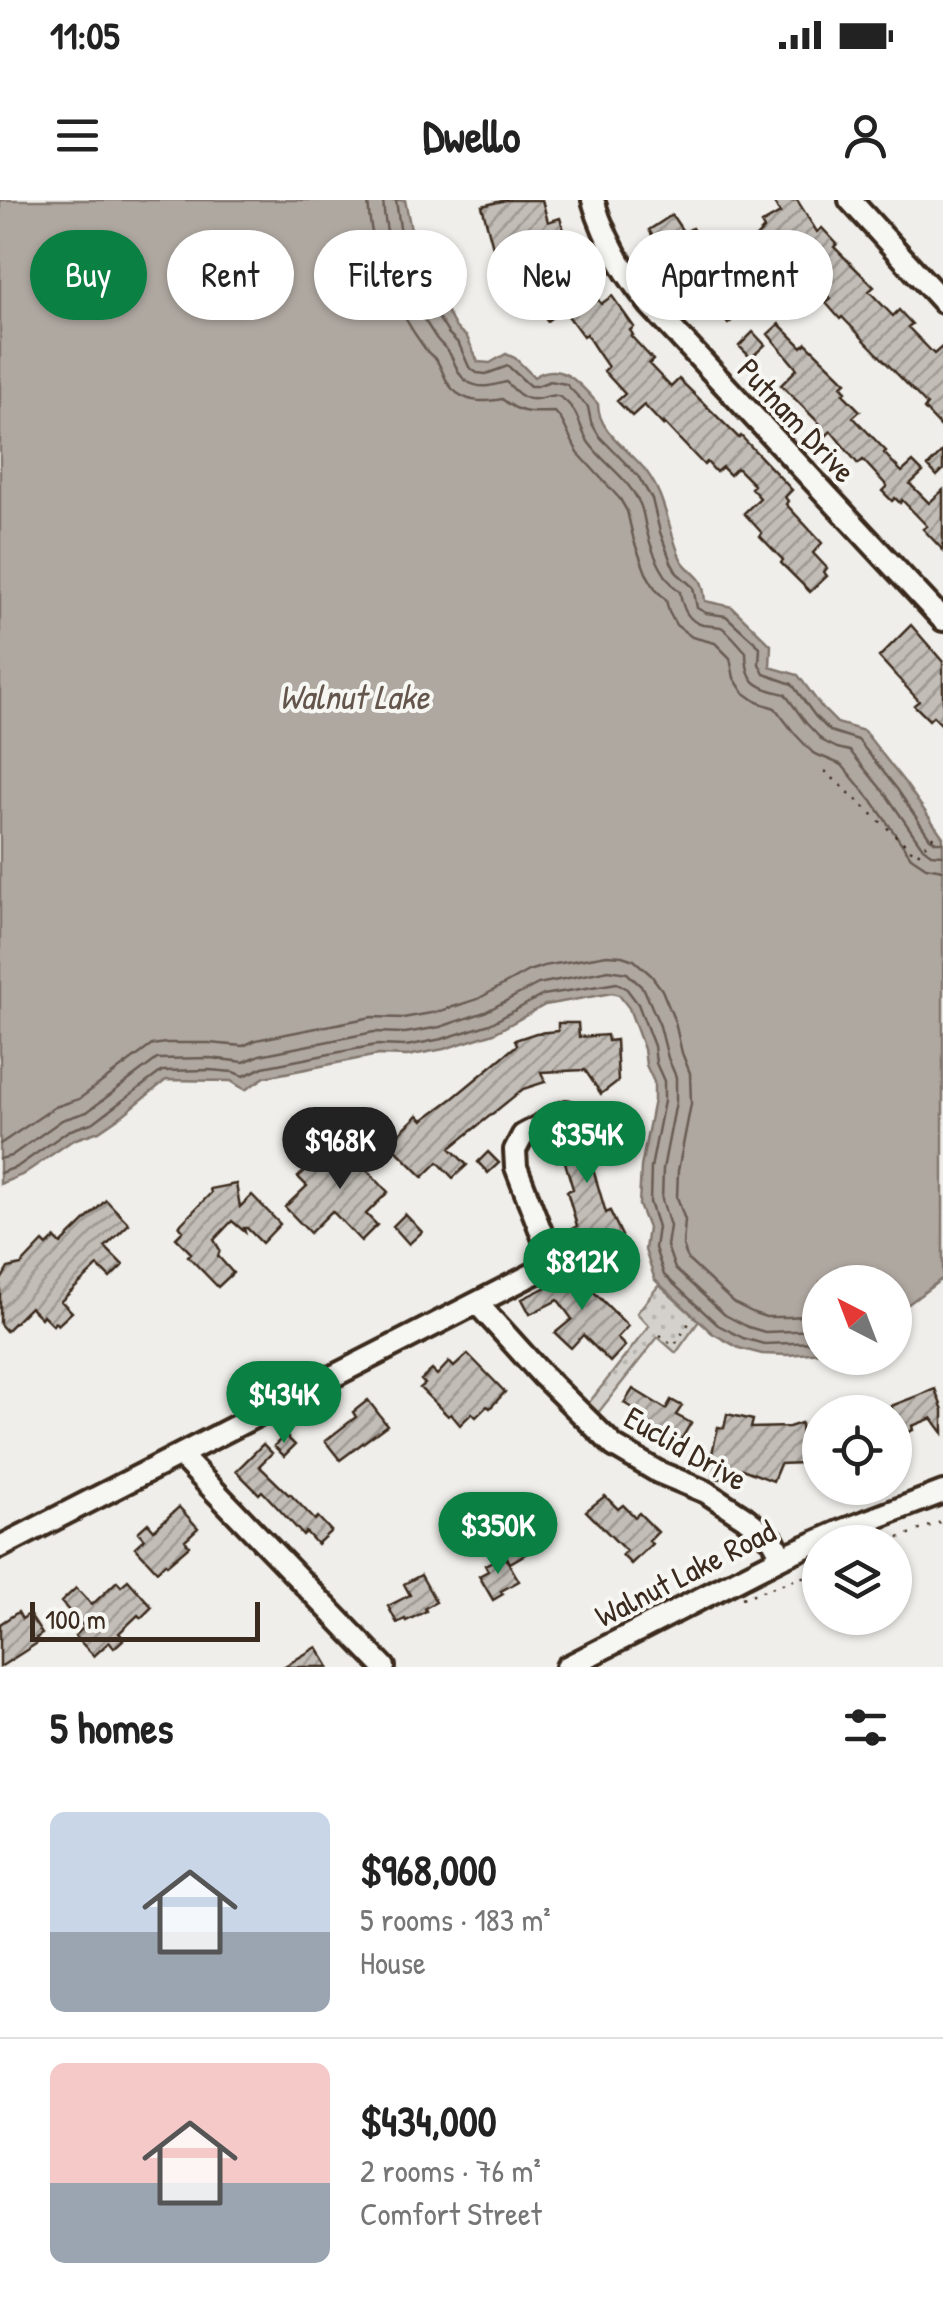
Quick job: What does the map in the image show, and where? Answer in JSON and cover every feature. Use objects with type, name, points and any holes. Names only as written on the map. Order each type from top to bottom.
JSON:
[{"type":"street","points":[[850,200],[943,302]]},
{"type":"street","name":"Putnam Drive","points":[[598,202],[614,250],[650,306],[943,620]]},
{"type":"street","points":[[0,1547],[539,1272],[548,1250],[516,1167],[515,1150],[523,1135],[566,1112]]},
{"type":"street","name":"Euclid Drive","points":[[477,1303],[614,1446],[732,1508],[773,1540],[782,1557]]},
{"type":"street","points":[[180,1454],[384,1667]]},
{"type":"street","name":"Walnut Lake Road","points":[[567,1667],[782,1557],[943,1492]]},
{"type":"path","points":[[825,771],[917,855],[938,831]]},
{"type":"path","points":[[660,1335],[674,1346],[689,1323]]},
{"type":"path","points":[[912,1533],[943,1521]]},
{"type":"path","points":[[743,1598],[802,1577]]},
{"type":"shaded area","points":[[659,1285],[699,1321],[676,1353],[658,1337],[594,1418],[584,1409],[649,1326],[637,1313]]},
{"type":"water","name":"Walnut Lake","points":[[0,200],[405,200],[412,230],[314,230],[314,320],[451,320],[467,337],[478,362],[490,363],[506,354],[534,377],[553,371],[577,382],[598,404],[607,430],[649,475],[680,557],[700,580],[705,601],[732,607],[771,645],[770,667],[798,675],[837,723],[864,731],[943,837],[943,1278],[912,1301],[912,1265],[802,1265],[802,1354],[762,1354],[739,1348],[712,1333],[655,1280],[645,1250],[648,1228],[639,1205],[641,1167],[654,1082],[629,1008],[619,995],[612,993],[545,1005],[494,1033],[444,1049],[407,1056],[378,1055],[265,1077],[245,1090],[231,1081],[166,1080],[99,1131],[73,1140],[22,1175],[0,1184]]},
{"type":"building","points":[[506,200],[542,200],[548,222],[560,218],[564,230],[488,230],[482,206]]},
{"type":"building","points":[[772,200],[797,200],[816,230],[763,230],[761,224],[780,213]]},
{"type":"building","points":[[672,215],[682,230],[649,230]]},
{"type":"building","points":[[833,240],[837,244],[834,247],[874,287],[869,291],[893,316],[899,310],[912,324],[908,327],[934,354],[943,346],[943,429],[924,409],[927,405],[833,311]]},
{"type":"building","points":[[612,296],[634,327],[631,336],[653,360],[649,364],[671,387],[679,379],[792,490],[785,497],[786,504],[822,543],[813,553],[827,568],[827,576],[810,592],[781,563],[783,560],[744,513],[760,498],[751,488],[754,485],[737,468],[730,475],[722,467],[716,472],[707,462],[704,465],[644,405],[632,416],[617,401],[625,394],[604,371],[608,367],[586,334],[583,336],[571,320],[606,320],[606,300]]},
{"type":"building","points":[[779,324],[802,347],[806,343],[846,382],[841,386],[846,391],[843,394],[860,411],[853,417],[902,472],[913,462],[923,472],[910,484],[929,503],[943,490],[943,550],[902,500],[892,501],[882,491],[887,486],[863,460],[858,464],[831,431],[825,437],[816,428],[820,424],[781,385],[797,369],[768,334]]},
{"type":"building","points":[[753,332],[765,345],[751,358],[739,346]]},
{"type":"building","points":[[943,451],[943,470],[937,476],[928,466]]},
{"type":"building","points":[[911,625],[943,662],[943,726],[933,716],[929,720],[914,705],[919,701],[879,657]]},
{"type":"building","points":[[558,1023],[578,1023],[579,1037],[607,1035],[608,1041],[616,1040],[618,1081],[601,1094],[585,1070],[541,1072],[545,1082],[523,1089],[450,1148],[467,1165],[453,1178],[438,1162],[423,1177],[389,1143],[418,1115],[423,1120],[453,1098],[517,1045],[515,1040],[558,1031]]},
{"type":"building","points":[[610,1116],[615,1132],[606,1140],[607,1146],[588,1152],[606,1213],[610,1211],[622,1236],[582,1255],[570,1230],[577,1226],[567,1191],[573,1189],[564,1159],[557,1161],[551,1141],[585,1132],[583,1124]]},
{"type":"building","points":[[353,1138],[377,1163],[368,1171],[388,1192],[366,1214],[377,1225],[361,1241],[332,1211],[310,1233],[285,1207],[307,1186],[298,1177],[316,1161],[322,1167]]},
{"type":"building","points":[[488,1152],[499,1163],[488,1173],[478,1162]]},
{"type":"building","points":[[236,1184],[240,1207],[252,1195],[280,1224],[262,1243],[247,1228],[245,1232],[232,1221],[214,1240],[220,1250],[218,1256],[233,1273],[218,1287],[176,1238],[183,1231],[179,1226],[211,1193],[210,1189]]},
{"type":"building","points":[[106,1200],[129,1224],[105,1247],[123,1265],[110,1278],[98,1266],[61,1301],[72,1312],[58,1325],[43,1315],[41,1318],[30,1307],[6,1331],[0,1324],[0,1282],[8,1268],[21,1265],[43,1242],[47,1246],[55,1238],[61,1244]]},
{"type":"building","points":[[405,1214],[422,1232],[409,1244],[393,1226]]},
{"type":"building","points":[[585,1268],[600,1287],[594,1292],[628,1326],[617,1338],[625,1346],[610,1362],[583,1335],[571,1348],[555,1333],[572,1319],[558,1300],[530,1314],[522,1299]]},
{"type":"building","points":[[468,1354],[505,1392],[490,1408],[487,1406],[476,1417],[472,1413],[460,1425],[420,1388],[425,1384],[421,1380],[432,1370],[437,1375],[449,1362],[454,1367]]},
{"type":"building","points":[[633,1389],[666,1409],[671,1400],[682,1406],[676,1415],[691,1423],[679,1443],[641,1421],[644,1415],[624,1403]]},
{"type":"building","points":[[935,1389],[943,1410],[943,1433],[932,1418],[912,1426],[912,1398]]},
{"type":"building","points":[[368,1400],[387,1425],[340,1460],[325,1441],[356,1417],[353,1412]]},
{"type":"building","points":[[727,1414],[753,1420],[751,1428],[801,1423],[802,1463],[780,1464],[773,1481],[742,1469],[735,1482],[713,1477],[718,1459],[711,1458],[718,1427],[724,1428]]},
{"type":"building","points":[[285,1435],[295,1445],[284,1456],[274,1446]]},
{"type":"building","points":[[263,1444],[272,1453],[259,1466],[331,1531],[317,1544],[236,1471]]},
{"type":"building","points":[[605,1496],[618,1509],[623,1505],[635,1517],[639,1513],[658,1532],[649,1541],[652,1544],[631,1564],[622,1555],[626,1551],[586,1511]]},
{"type":"building","points":[[179,1507],[198,1528],[185,1540],[189,1546],[157,1571],[135,1547],[144,1539],[138,1532],[148,1523],[154,1530]]},
{"type":"building","points":[[514,1531],[527,1553],[510,1563],[498,1540]]},
{"type":"building","points":[[504,1555],[519,1581],[493,1600],[479,1576],[488,1571],[485,1565]]},
{"type":"building","points":[[421,1575],[436,1602],[426,1611],[397,1623],[388,1606],[410,1595],[404,1584]]},
{"type":"building","points":[[128,1580],[152,1607],[119,1633],[124,1639],[114,1648],[109,1642],[94,1656],[75,1636],[84,1627],[61,1602],[76,1588],[92,1605],[117,1581],[121,1586]]},
{"type":"building","points":[[18,1612],[22,1619],[29,1614],[42,1634],[36,1638],[39,1642],[0,1667],[0,1624]]},
{"type":"building","points":[[317,1647],[329,1667],[283,1667]]}]
